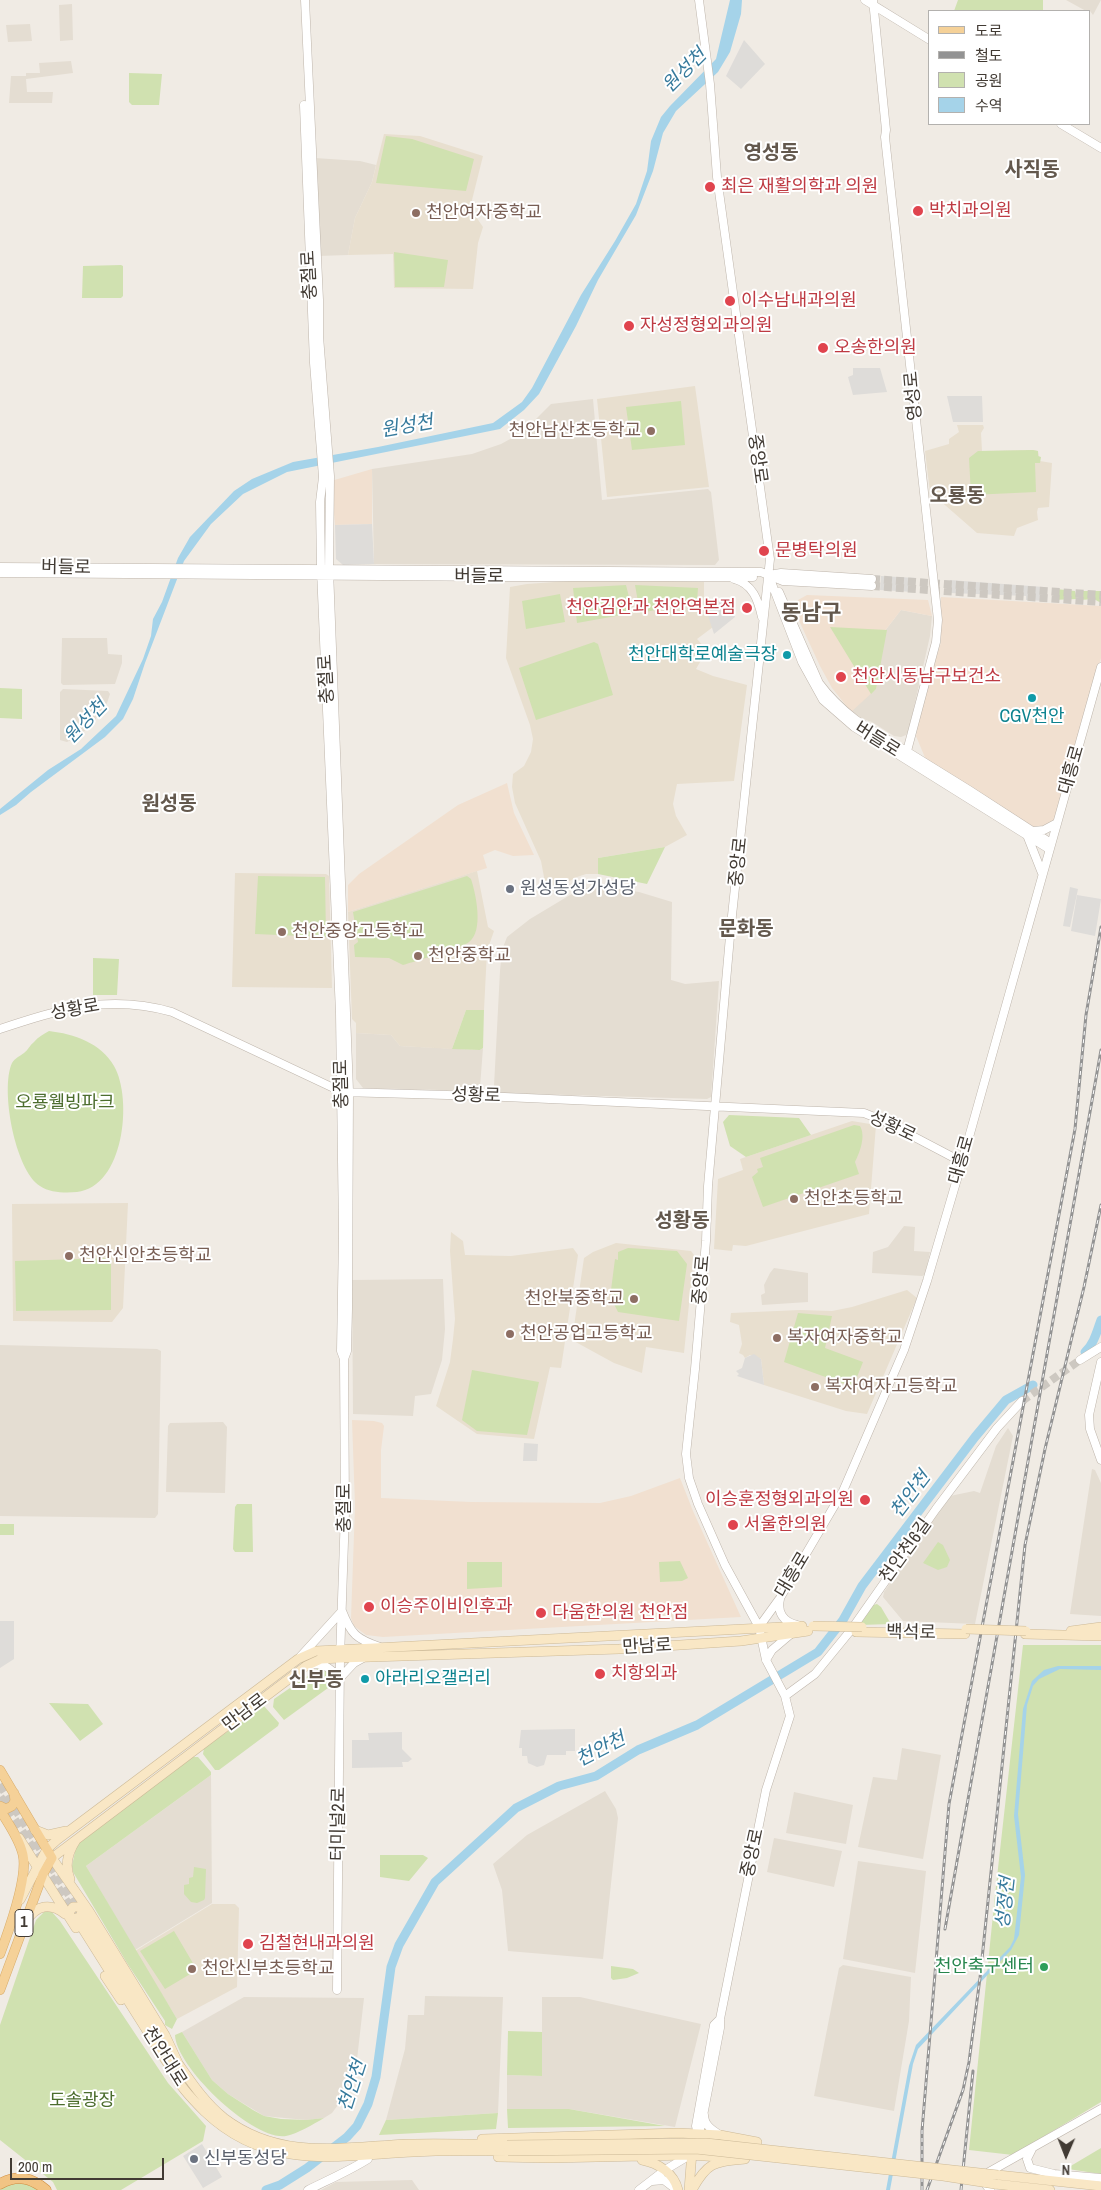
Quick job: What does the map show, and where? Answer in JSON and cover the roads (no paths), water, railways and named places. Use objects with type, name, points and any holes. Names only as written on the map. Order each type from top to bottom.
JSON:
[{"type":"highway","points":[[0,2184],[10,2180],[25,2178],[36,2181],[46,2190]]},
{"type":"main road","points":[[1060,1632],[1101,1627]]},
{"type":"main road","points":[[760,1632],[804,1629]]},
{"type":"main road","name":"백석로","points":[[804,1629],[1026,1633]]},
{"type":"main road","points":[[718,1631],[722,1632],[724,1636],[719,1642]]},
{"type":"main road","name":"만남로","points":[[0,1990],[43,1874],[52,1858],[77,1837],[327,1649],[340,1653],[370,1656],[382,1652],[718,1631],[760,1632]]},
{"type":"main road","name":"만남로","points":[[340,1653],[620,1649],[741,1641],[760,1632]]},
{"type":"main road","points":[[1026,1633],[1101,1634]]},
{"type":"main road","points":[[1026,1633],[1051,1635],[1101,1634]]},
{"type":"main road","points":[[1051,1635],[1061,1640],[1101,1641]]},
{"type":"main road","name":"만남로","points":[[37,1865],[47,1849],[73,1828],[298,1659],[309,1661]]},
{"type":"main road","points":[[0,1770],[52,1858],[75,1891]]},
{"type":"main road","points":[[1,1809],[6,1809],[14,1804],[12,1789]]},
{"type":"main road","points":[[1,1809],[43,1874],[79,1915]]},
{"type":"main road","points":[[0,1954],[24,1873],[22,1850],[1,1809]]},
{"type":"main road","points":[[35,1830],[42,1834],[52,1835],[73,1828]]},
{"type":"main road","points":[[77,1837],[71,1847],[67,1862],[67,1872],[75,1891],[79,1915]]},
{"type":"main road","points":[[14,1912],[37,1865]]},
{"type":"main road","points":[[24,1923],[35,1910],[45,1906],[79,1915]]},
{"type":"main road","name":"천안대로","points":[[79,1915],[165,2035],[178,2063],[198,2093],[224,2118],[258,2138],[293,2152]]},
{"type":"main road","name":"천안대로","points":[[79,1915],[158,2058],[191,2098],[213,2119],[249,2143],[293,2152]]},
{"type":"main road","points":[[364,2152],[409,2144],[503,2138],[678,2134],[720,2135],[757,2142],[963,2166],[1062,2182]]},
{"type":"main road","points":[[683,2190],[690,2155],[698,2135]]},
{"type":"main road","points":[[293,2152],[325,2150],[364,2152],[421,2151],[706,2143],[1101,2186]]},
{"type":"main road","points":[[409,2144],[508,2148],[696,2149],[943,2176],[992,2187]]},
{"type":"main road","points":[[421,2151],[494,2157],[607,2158],[690,2155],[745,2159],[992,2187],[1050,2190]]},
{"type":"main road","points":[[690,2155],[691,2190]]},
{"type":"main road","points":[[607,2158],[650,2161],[665,2170],[672,2177],[678,2190]]},
{"type":"main road","points":[[691,2190],[704,2172],[716,2162],[745,2159]]},
{"type":"street","name":"충절로","points":[[300,0],[313,335],[325,445]]},
{"type":"street","name":"충절로","points":[[305,0],[326,472],[325,573],[329,721],[345,1092],[348,1309],[347,1351],[344,1359],[346,1512],[340,1653]]},
{"type":"street","name":"중앙로","points":[[698,2135],[705,2108],[720,2019],[766,1790],[790,1716],[784,1693],[766,1660],[760,1632],[725,1565],[698,1504],[689,1478],[686,1454],[706,1241],[708,1186],[731,925],[770,559],[717,177],[710,84],[699,0]]},
{"type":"street","points":[[871,1],[928,39]]},
{"type":"street","name":"영성로","points":[[871,1],[938,620],[936,642],[908,755]]},
{"type":"street","points":[[1063,125],[1101,148]]},
{"type":"street","name":"버들로","points":[[0,567],[161,572]]},
{"type":"street","name":"버들로","points":[[0,574],[161,572],[242,574],[761,572],[769,575],[779,592],[819,683],[828,695],[856,720],[1050,846]]},
{"type":"street","name":"버들로","points":[[325,573],[727,577],[769,575]]},
{"type":"street","points":[[769,575],[783,581],[872,582]]},
{"type":"street","name":"버들로","points":[[769,575],[784,618],[806,669],[823,700],[854,727],[908,755]]},
{"type":"street","points":[[727,577],[740,580],[749,586],[756,596],[764,622]]},
{"type":"street","points":[[764,622],[768,614],[776,610],[784,618]]},
{"type":"street","name":"대흥로","points":[[760,1632],[852,1474],[904,1350],[927,1281],[962,1162],[1101,667]]},
{"type":"street","points":[[1043,874],[1030,832],[1044,830],[1057,822]]},
{"type":"street","name":"성황로","points":[[0,1029],[70,1008],[105,1004],[147,1005],[172,1012],[345,1092],[864,1113],[884,1121],[962,1162]]},
{"type":"street","points":[[1080,1360],[1101,1348]]},
{"type":"street","points":[[1101,1362],[1089,1415],[1090,1429],[1101,1460]]},
{"type":"street","name":"천안천6길","points":[[784,1693],[815,1674],[851,1630],[936,1509],[997,1428],[1022,1401]]},
{"type":"street","points":[[780,1598],[779,1608],[783,1617],[791,1624],[804,1629]]},
{"type":"street","points":[[298,1659],[342,1611],[348,1628],[353,1634],[382,1652]]},
{"type":"street","points":[[766,1660],[772,1650],[804,1629]]},
{"type":"street","name":"터미널2로","points":[[337,1990],[340,1653]]},
{"type":"street","points":[[309,1661],[322,1664],[340,1678],[354,1663],[370,1656]]},
{"type":"street","name":"중앙로","points":[[698,2135],[697,2117],[714,2025],[720,2019]]},
{"type":"street","points":[[705,2108],[704,2120],[710,2128],[720,2135]]},
{"type":"street","points":[[992,2187],[986,2185],[990,2172],[1101,2109]]},
{"type":"street","points":[[678,2134],[692,2127],[697,2117]]},
{"type":"street","points":[[1033,2148],[1027,2155],[1027,2163],[1030,2168],[1054,2174],[1101,2178]]},
{"type":"street","points":[[308,2190],[352,2169],[368,2159],[364,2152]]},
{"type":"street","points":[[639,2190],[665,2170],[690,2155]]},
{"type":"street","points":[[650,2182],[664,2180],[678,2190]]},
{"type":"water","points":[[730,0],[742,0],[741,14],[730,52],[718,72],[676,111],[663,133],[653,171],[636,215],[598,280],[576,326],[539,394],[524,410],[500,429],[287,472],[243,494],[211,524],[184,561],[133,699],[123,719],[105,737],[16,805],[0,815],[0,809],[48,770],[81,749],[116,716],[143,659],[151,636],[153,619],[162,602],[178,558],[190,537],[234,491],[252,479],[293,462],[378,447],[493,423],[522,402],[532,388],[581,295],[636,204],[647,171],[651,141],[661,117],[716,59]]},
{"type":"water","points":[[1058,1666],[1101,1666],[1101,1670],[1060,1669],[1039,1679],[1033,1686],[1027,1705],[1018,1814],[1025,1875],[1019,1935],[1011,1950],[918,2049],[913,2064],[890,2190],[886,2190],[909,2066],[916,2045],[1010,1947],[1014,1939],[1021,1877],[1014,1816],[1023,1709],[1032,1681],[1044,1670]]},
{"type":"waterway","name":"천안천","points":[[1085,1352],[1093,1341],[1101,1320]]},
{"type":"waterway","name":"천안천","points":[[266,2190],[280,2185],[307,2168],[347,2137],[357,2126],[368,2104],[376,2077],[391,1967],[399,1945],[435,1882],[516,1808],[559,1786],[596,1776],[638,1750],[697,1725],[818,1652],[843,1620],[862,1586],[975,1437],[1006,1400],[1033,1385]]},
{"type":"tunnel","points":[[872,579],[1101,595]]},
{"type":"tunnel","points":[[872,586],[1101,602]]},
{"type":"tunnel","points":[[1022,1401],[1080,1360]]},
{"type":"tunnel","points":[[0,1784],[80,1912]]},
{"type":"tunnel","points":[[0,1797],[75,1915]]},
{"type":"railway","points":[[922,2190],[922,2131],[949,1804],[1075,1129],[1086,1015],[1101,927]]},
{"type":"railway","points":[[945,1929],[1101,1050]]},
{"type":"railway","points":[[927,2190],[963,2090],[969,2062],[980,1978],[1025,1545],[1101,1205]]},
{"type":"railway","points":[[961,2190],[973,2071]]},
{"type":"place","name":"최은 재활의학과 의원","points":[[710,187]]},
{"type":"place","name":"박치과의원","points":[[918,211]]},
{"type":"place","name":"천안여자중학교","points":[[416,213]]},
{"type":"place","name":"이수남내과의원","points":[[730,301]]},
{"type":"place","name":"자성정형외과의원","points":[[629,326]]},
{"type":"place","name":"오송한의원","points":[[823,348]]},
{"type":"place","name":"천안남산초등학교","points":[[651,431]]},
{"type":"place","name":"문병탁의원","points":[[764,551]]},
{"type":"place","name":"천안김안과 천안역본점","points":[[747,608]]},
{"type":"place","name":"천안대학로예술극장","points":[[787,655]]},
{"type":"place","name":"천안시동남구보건소","points":[[841,677]]},
{"type":"place","name":"CGV천안","points":[[1032,698]]},
{"type":"place","name":"원성동성가성당","points":[[510,889]]},
{"type":"place","name":"천안중앙고등학교","points":[[282,932]]},
{"type":"place","name":"천안중학교","points":[[418,956]]},
{"type":"place","name":"천안초등학교","points":[[794,1199]]},
{"type":"place","name":"천안신안초등학교","points":[[69,1256]]},
{"type":"place","name":"천안북중학교","points":[[634,1299]]},
{"type":"place","name":"천안공업고등학교","points":[[510,1334]]},
{"type":"place","name":"복자여자중학교","points":[[777,1338]]},
{"type":"place","name":"복자여자고등학교","points":[[815,1387]]},
{"type":"place","name":"이승훈정형외과의원","points":[[865,1500]]},
{"type":"place","name":"서울한의원","points":[[733,1525]]},
{"type":"place","name":"이승주이비인후과","points":[[369,1607]]},
{"type":"place","name":"다움한의원 천안점","points":[[541,1613]]},
{"type":"place","name":"치항외과","points":[[600,1674]]},
{"type":"place","name":"아라리오갤러리","points":[[365,1679]]},
{"type":"place","name":"김철현내과의원","points":[[248,1944]]},
{"type":"place","name":"천안축구센터","points":[[1044,1967]]},
{"type":"place","name":"천안신부초등학교","points":[[192,1969]]},
{"type":"place","name":"신부동성당","points":[[194,2159]]},
{"type":"district","name":"영성동","points":[[771,154]]},
{"type":"district","name":"사직동","points":[[1032,171]]},
{"type":"district","name":"오룡동","points":[[957,497]]},
{"type":"district","name":"동남구","points":[[811,614]]},
{"type":"district","name":"원성동","points":[[169,805]]},
{"type":"district","name":"문화동","points":[[746,930]]},
{"type":"district","name":"성황동","points":[[682,1222]]},
{"type":"district","name":"신부동","points":[[316,1681]]},
{"type":"water label","name":"원성천","points":[[685,71]]},
{"type":"water label","name":"원성천","points":[[407,427]]},
{"type":"water label","name":"원성천","points":[[86,722]]},
{"type":"water label","name":"성정천","points":[[1006,1903]]},
{"type":"park label","name":"오룡웰빙파크","points":[[65,1103]]},
{"type":"park label","name":"도솔광장","points":[[82,2101]]}]
